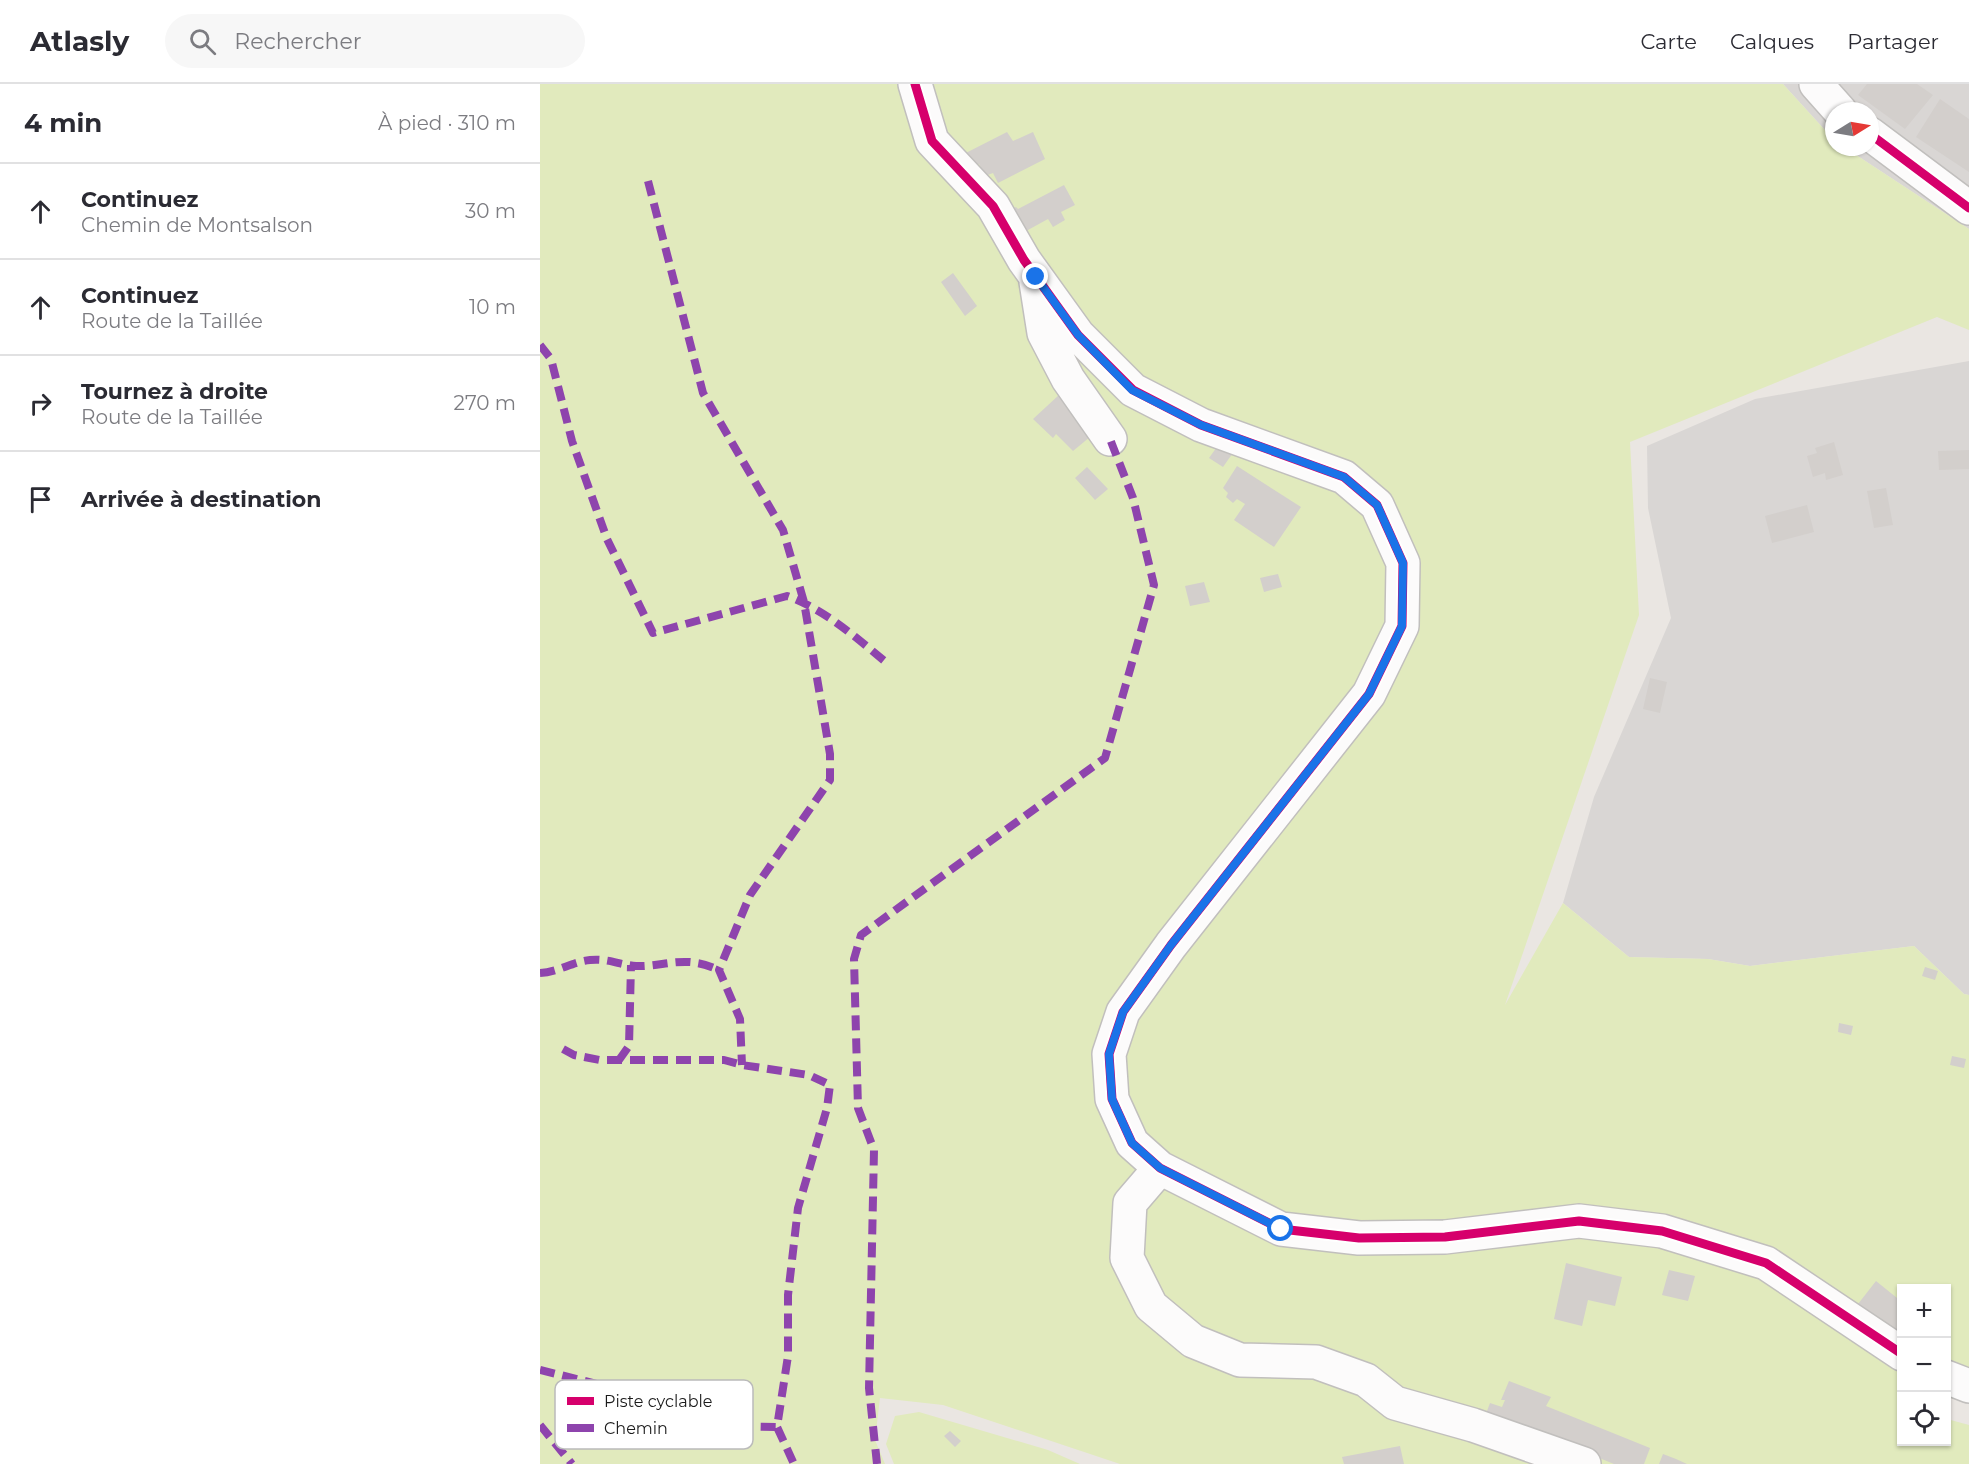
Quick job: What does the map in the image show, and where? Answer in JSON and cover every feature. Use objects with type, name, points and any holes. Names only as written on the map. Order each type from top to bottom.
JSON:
[{"type":"street","points":[[915,84],[932,141],[993,206],[1036,277],[1078,335],[1132,390],[1201,425],[1344,477],[1377,505],[1403,563],[1402,626],[1369,694],[1171,945],[1123,1012],[1109,1054],[1112,1099],[1132,1143],[1160,1168],[1281,1229],[1359,1238],[1445,1237],[1579,1221],[1662,1231],[1766,1263],[1897,1351]]},
{"type":"street","points":[[1816,84],[1832,102]]},
{"type":"street","points":[[1879,141],[1969,208]]},
{"type":"street","points":[[1036,277],[1044,333],[1068,379],[1110,439]]},
{"type":"street","points":[[1160,1168],[1130,1203],[1127,1258],[1152,1306],[1193,1341],[1240,1360],[1316,1362],[1366,1380],[1395,1403],[1473,1425],[1584,1464]]},
{"type":"street","points":[[1951,1379],[1969,1386]]},
{"type":"shaded area","points":[[1783,84],[1969,84],[1969,229],[1858,156],[1879,156],[1879,102],[1825,102],[1825,130]]},
{"type":"shaded area","points":[[1969,361],[1969,995],[1964,994],[1914,946],[1750,966],[1708,959],[1629,957],[1563,903],[1594,797],[1671,618],[1648,508],[1647,446],[1755,399]]},
{"type":"green space","points":[[540,84],[1783,84],[1825,130],[1825,156],[1858,156],[1969,229],[1969,330],[1937,317],[1630,442],[1639,615],[1505,1005],[1563,903],[1629,957],[1708,959],[1750,966],[1914,946],[1964,994],[1969,995],[1969,1373],[1951,1364],[1951,1284],[1897,1284],[1897,1446],[1951,1446],[1951,1420],[1969,1425],[1969,1464],[1120,1464],[943,1405],[880,1398],[875,1440],[885,1464],[540,1464]]},
{"type":"green space","points":[[919,1412],[1048,1450],[1080,1464],[894,1464],[886,1444],[895,1416]]},
{"type":"building","points":[[1867,84],[1917,84],[1933,95],[1905,129],[1879,110],[1879,102],[1868,102],[1858,95]]},
{"type":"building","points":[[1940,99],[1969,119],[1969,172],[1916,137]]},
{"type":"building","points":[[1007,132],[1013,141],[1033,132],[1045,159],[998,183],[993,173],[985,176],[979,164],[967,170],[956,158]]},
{"type":"building","points":[[1064,185],[1075,205],[1061,212],[1065,220],[1053,227],[1048,219],[1017,236],[1006,212],[1016,207],[1018,209]]},
{"type":"building","points":[[953,273],[977,306],[965,316],[941,282]]},
{"type":"building","points":[[1060,394],[1096,432],[1073,451],[1056,434],[1053,438],[1033,419]]},
{"type":"building","points":[[1834,442],[1843,475],[1826,480],[1825,473],[1813,477],[1807,456],[1817,453],[1815,448]]},
{"type":"building","points":[[1219,444],[1235,450],[1223,467],[1209,458]]},
{"type":"building","points":[[1969,450],[1969,469],[1939,470],[1938,451]]},
{"type":"building","points":[[1237,466],[1301,507],[1274,547],[1234,520],[1245,504],[1237,499],[1233,503],[1226,497],[1228,493],[1223,488]]},
{"type":"building","points":[[1087,467],[1108,489],[1095,500],[1075,478]]},
{"type":"building","points":[[1886,488],[1893,525],[1874,528],[1867,491]]},
{"type":"building","points":[[1807,505],[1814,532],[1772,543],[1765,516]]},
{"type":"building","points":[[1278,574],[1282,587],[1264,592],[1260,578]]},
{"type":"building","points":[[1204,582],[1210,602],[1190,606],[1185,586]]},
{"type":"building","points":[[1650,678],[1667,682],[1660,713],[1643,709]]},
{"type":"building","points":[[1925,967],[1938,971],[1935,980],[1922,976]]},
{"type":"building","points":[[1839,1023],[1853,1026],[1851,1035],[1838,1032]]},
{"type":"building","points":[[1952,1056],[1966,1059],[1964,1068],[1950,1065]]},
{"type":"building","points":[[1566,1263],[1622,1277],[1615,1306],[1588,1300],[1582,1326],[1554,1319]]},
{"type":"building","points":[[1669,1270],[1695,1276],[1688,1301],[1662,1295]]},
{"type":"building","points":[[1876,1281],[1897,1298],[1897,1332],[1858,1304]]},
{"type":"building","points":[[1509,1381],[1551,1397],[1546,1406],[1650,1448],[1644,1464],[1614,1464],[1582,1451],[1484,1419],[1490,1403],[1502,1407],[1505,1400],[1501,1400]]},
{"type":"building","points":[[950,1431],[961,1441],[955,1447],[944,1436]]},
{"type":"building","points":[[1400,1446],[1404,1464],[1344,1464],[1342,1457]]},
{"type":"building","points":[[1663,1454],[1676,1459],[1687,1464],[1659,1464]]},
{"type":"marked path","points":[[648,181],[703,393],[783,530],[804,602],[830,754],[830,780],[750,895],[719,970],[740,1019],[742,1065]]},
{"type":"marked path","points":[[540,345],[551,359],[572,441],[607,539],[653,633],[787,596],[827,616],[887,663]]},
{"type":"marked path","points":[[877,1464],[869,1388],[874,1150],[858,1108],[854,959],[861,935],[1105,758],[1154,585],[1133,498],[1110,439]]},
{"type":"marked path","points":[[540,973],[583,961],[596,960],[636,966],[689,962],[719,970]]},
{"type":"marked path","points":[[619,1060],[629,1046],[631,965]]},
{"type":"marked path","points":[[563,1049],[574,1055],[600,1060],[724,1060],[809,1075],[830,1085],[827,1108],[798,1208],[788,1295],[788,1356],[777,1427],[794,1464]]},
{"type":"marked path","points":[[540,1370],[581,1380]]},
{"type":"marked path","points":[[540,1425],[555,1443]]},
{"type":"marked path","points":[[753,1426],[777,1427]]},
{"type":"marked path","points":[[560,1449],[572,1464]]},
{"type":"cycle path","points":[[915,84],[932,141],[993,206],[1024,260],[1078,335],[1133,390],[1201,425],[1344,477],[1377,505],[1403,563],[1402,626],[1369,694],[1171,945],[1123,1012],[1109,1054],[1112,1099],[1132,1143],[1160,1168],[1281,1229],[1359,1238],[1445,1237],[1579,1221],[1662,1231],[1766,1263],[1897,1351]]},
{"type":"cycle path","points":[[1879,141],[1969,208]]},
{"type":"route","points":[[1036,277],[1078,335],[1132,390],[1201,425],[1344,477],[1377,505],[1403,563],[1402,626],[1369,694],[1171,945],[1123,1012],[1109,1054],[1112,1099],[1132,1143],[1160,1168],[1281,1229]]}]
